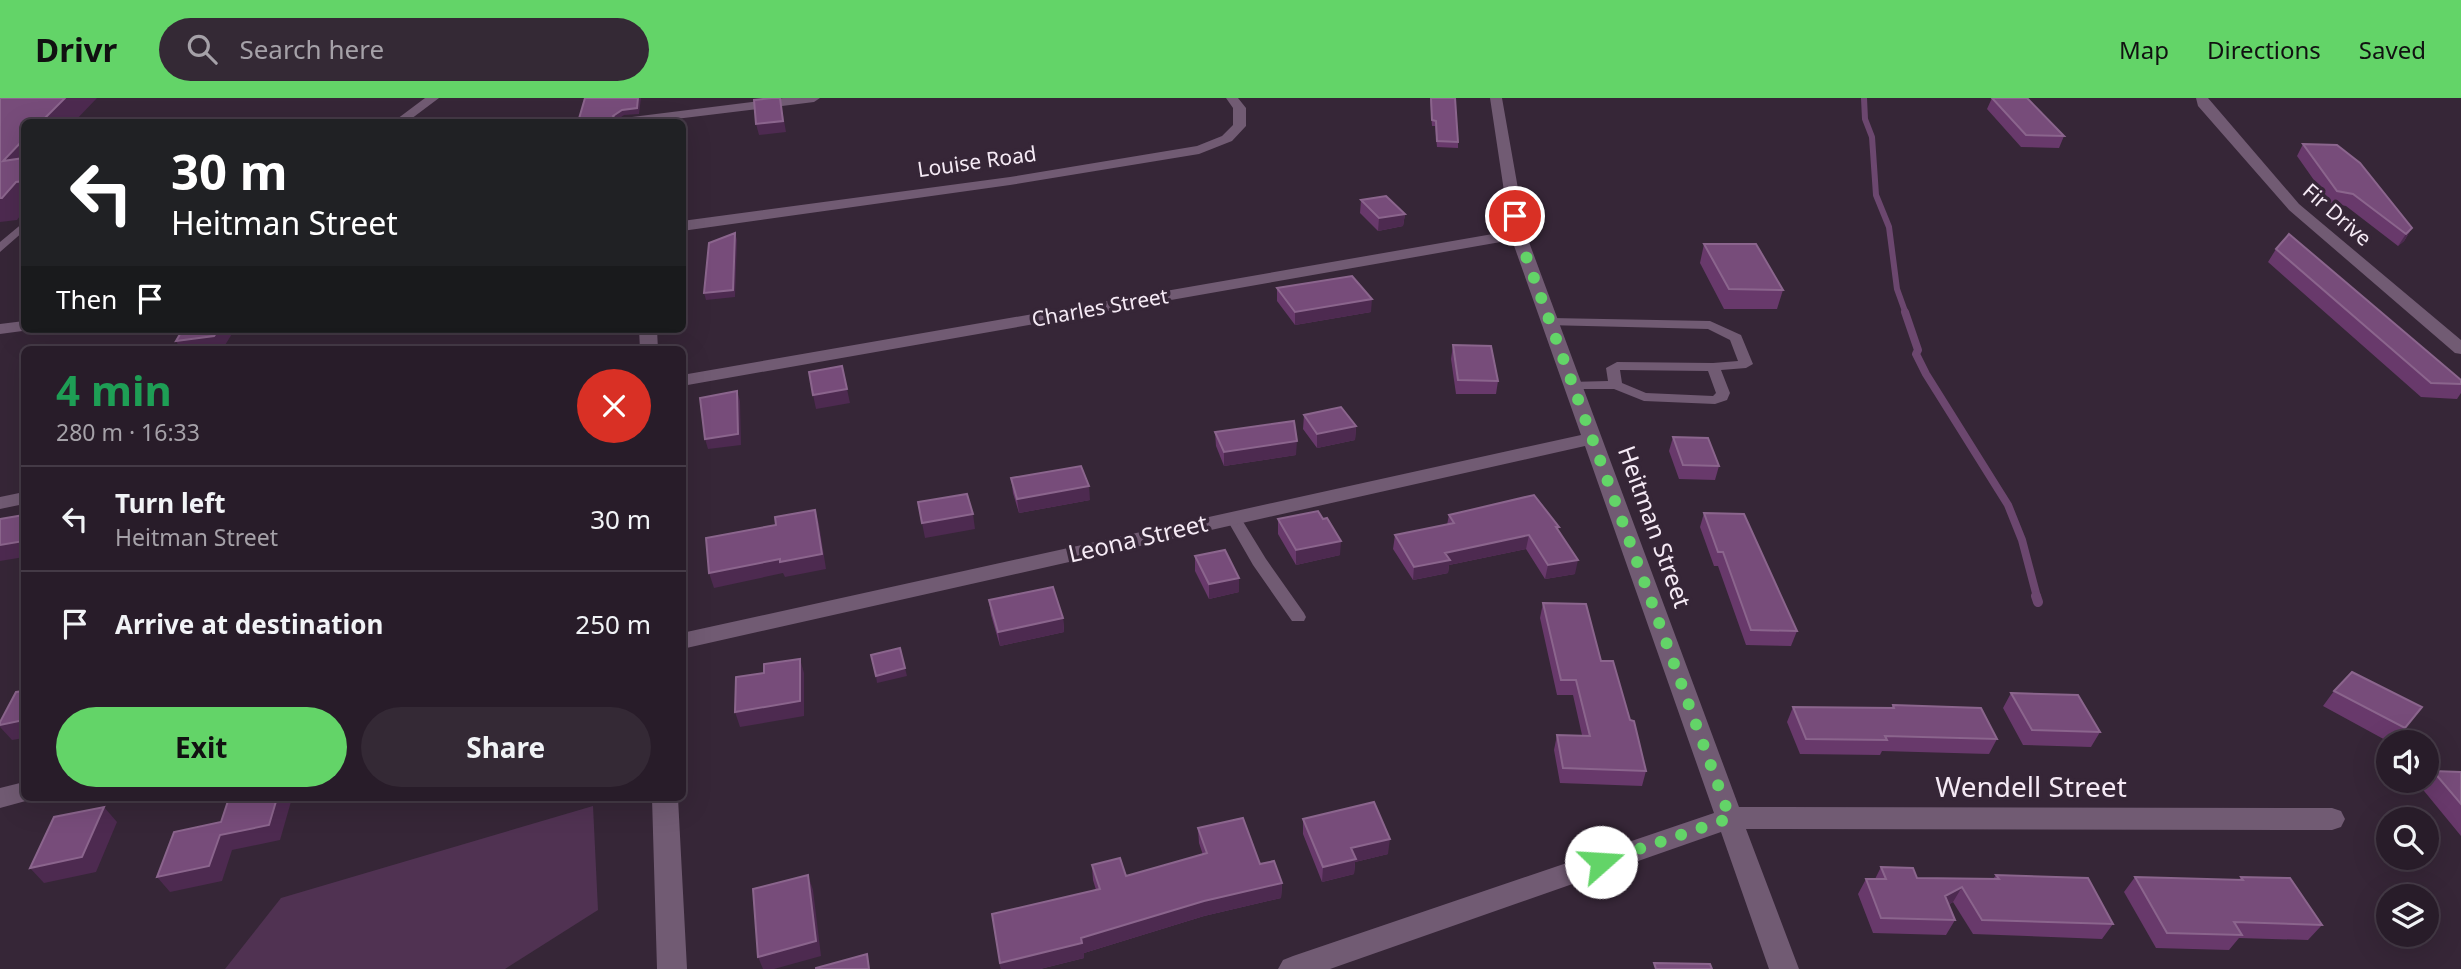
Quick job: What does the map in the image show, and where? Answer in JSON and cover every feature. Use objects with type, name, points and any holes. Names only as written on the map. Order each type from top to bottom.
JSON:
[{"type":"street","points":[[403,119],[433,98]]},
{"type":"street","points":[[648,119],[814,98]]},
{"type":"street","name":"Louise Road","points":[[686,225],[1010,181],[1199,150],[1225,143],[1232,136],[1241,120],[1241,110],[1232,98]]},
{"type":"street","name":"Heitman Street","points":[[1496,98],[1518,234],[1784,969]]},
{"type":"street","name":"Fir Drive","points":[[2202,98],[2203,103],[2294,207],[2461,349]]},
{"type":"street","name":"Charles Street","points":[[686,381],[1518,234]]},
{"type":"street","points":[[0,329],[21,326]]},
{"type":"street","name":"Leona Street","points":[[686,640],[1594,438]]},
{"type":"street","points":[[0,503],[21,499]]},
{"type":"street","points":[[0,798],[21,793]]},
{"type":"street","points":[[665,801],[672,969]]},
{"type":"street","name":"Wendell Street","points":[[1293,969],[1730,818],[2332,819]]},
{"type":"lane","points":[[0,248],[21,228]]},
{"type":"lane","points":[[1551,322],[1710,325],[1736,338],[1746,363],[1740,366],[1713,367],[1617,366],[1613,368],[1616,385]]},
{"type":"lane","points":[[1574,385],[1616,385],[1644,397],[1715,400],[1722,397],[1723,393],[1713,367]]},
{"type":"lane","points":[[1234,518],[1259,561],[1298,617]]},
{"type":"shaded area","points":[[593,806],[598,910],[505,969],[225,969],[281,898]]},
{"type":"building","points":[[0,98],[65,98],[44,119],[21,119],[21,142],[3,161],[21,158],[21,181],[16,182],[0,198]]},
{"type":"building","points":[[585,98],[638,98],[637,108],[622,110],[613,116],[615,119],[579,119]]},
{"type":"building","points":[[780,98],[783,121],[756,124],[754,100]]},
{"type":"building","points":[[1431,98],[1455,98],[1458,142],[1437,141]]},
{"type":"building","points":[[1992,98],[2027,98],[2064,136],[2026,135]]},
{"type":"building","points":[[2303,144],[2337,145],[2360,163],[2412,228],[2406,234],[2353,194],[2337,191]]},
{"type":"building","points":[[1386,196],[1405,214],[1379,218],[1361,200]]},
{"type":"building","points":[[735,233],[733,290],[704,293],[709,243]]},
{"type":"building","points":[[2289,234],[2461,380],[2461,384],[2431,383],[2276,249]]},
{"type":"building","points":[[1704,244],[1756,244],[1783,290],[1729,289]]},
{"type":"building","points":[[1352,276],[1372,299],[1295,312],[1277,288]]},
{"type":"building","points":[[181,333],[216,333],[214,336],[176,341]]},
{"type":"building","points":[[1453,345],[1491,346],[1498,381],[1458,380]]},
{"type":"building","points":[[842,366],[847,389],[813,395],[809,372]]},
{"type":"building","points":[[737,391],[738,434],[705,439],[700,398]]},
{"type":"building","points":[[1341,407],[1356,426],[1317,434],[1304,415]]},
{"type":"building","points":[[1294,421],[1297,441],[1224,452],[1215,432]]},
{"type":"building","points":[[1673,437],[1708,438],[1719,466],[1683,465]]},
{"type":"building","points":[[1081,466],[1089,486],[1017,499],[1011,478]]},
{"type":"building","points":[[967,494],[973,514],[922,523],[918,502]]},
{"type":"building","points":[[1534,495],[1559,527],[1556,527],[1578,560],[1548,565],[1529,535],[1445,553],[1450,560],[1414,567],[1395,535],[1454,523],[1449,515]]},
{"type":"building","points":[[815,510],[822,554],[709,573],[706,538],[776,525],[775,517]]},
{"type":"building","points":[[1318,511],[1323,519],[1327,518],[1341,541],[1296,550],[1278,519]]},
{"type":"building","points":[[1704,513],[1744,514],[1797,631],[1751,630],[1723,552],[1718,552]]},
{"type":"building","points":[[21,516],[21,542],[0,545],[0,519]]},
{"type":"building","points":[[1225,550],[1239,578],[1209,584],[1195,556]]},
{"type":"building","points":[[1053,587],[1063,618],[998,632],[989,600]]},
{"type":"building","points":[[1543,603],[1586,604],[1601,661],[1613,661],[1630,720],[1634,721],[1646,771],[1563,768],[1557,735],[1590,736],[1576,680],[1561,680]]},
{"type":"building","points":[[900,648],[905,668],[876,676],[871,655]]},
{"type":"building","points":[[800,659],[800,701],[735,712],[736,677],[764,673],[764,664]]},
{"type":"building","points":[[2352,672],[2422,707],[2405,728],[2334,691]]},
{"type":"building","points":[[21,691],[21,721],[0,725],[0,722],[16,692]]},
{"type":"building","points":[[2011,693],[2078,695],[2100,732],[2032,730]]},
{"type":"building","points":[[1893,705],[1981,708],[1997,739],[1885,736],[1887,740],[1806,739],[1793,707],[1894,708]]},
{"type":"building","points":[[2439,771],[2461,772],[2461,804],[2439,778]]},
{"type":"building","points":[[228,801],[276,801],[269,825],[220,835],[209,866],[157,877],[174,832],[221,822]]},
{"type":"building","points":[[1374,802],[1390,839],[1351,848],[1356,859],[1323,867],[1303,819]]},
{"type":"building","points":[[104,807],[82,857],[30,868],[54,817]]},
{"type":"building","points":[[1243,818],[1260,864],[1274,861],[1282,883],[1204,901],[1081,938],[1082,943],[1000,963],[992,914],[1100,889],[1092,865],[1120,858],[1126,876],[1207,853],[1198,828]]},
{"type":"building","points":[[1881,867],[1913,868],[1917,878],[1999,879],[1996,875],[2088,878],[2113,924],[1982,920],[1962,887],[1945,896],[1955,920],[1881,918],[1866,879],[1886,879]]},
{"type":"building","points":[[808,875],[816,941],[758,957],[753,889]]},
{"type":"building","points":[[2135,877],[2243,880],[2241,877],[2290,878],[2322,925],[2234,922],[2242,935],[2167,933]]},
{"type":"building","points":[[867,954],[869,969],[816,969],[816,968]]},
{"type":"building","points":[[1654,963],[1710,964],[1712,969],[1656,969]]},
{"type":"waterway","points":[[1864,98],[1865,119],[1872,137],[1876,195],[1889,227],[1897,289],[1906,314]]},
{"type":"waterway","points":[[1905,312],[1918,350],[1916,354],[1926,374],[2008,505],[2022,540],[2037,597]]},
{"type":"waterway","points":[[2036,596],[2038,602]]},
{"type":"route","points":[[1515,216],[1518,234],[1730,818],[1601,862]]}]
